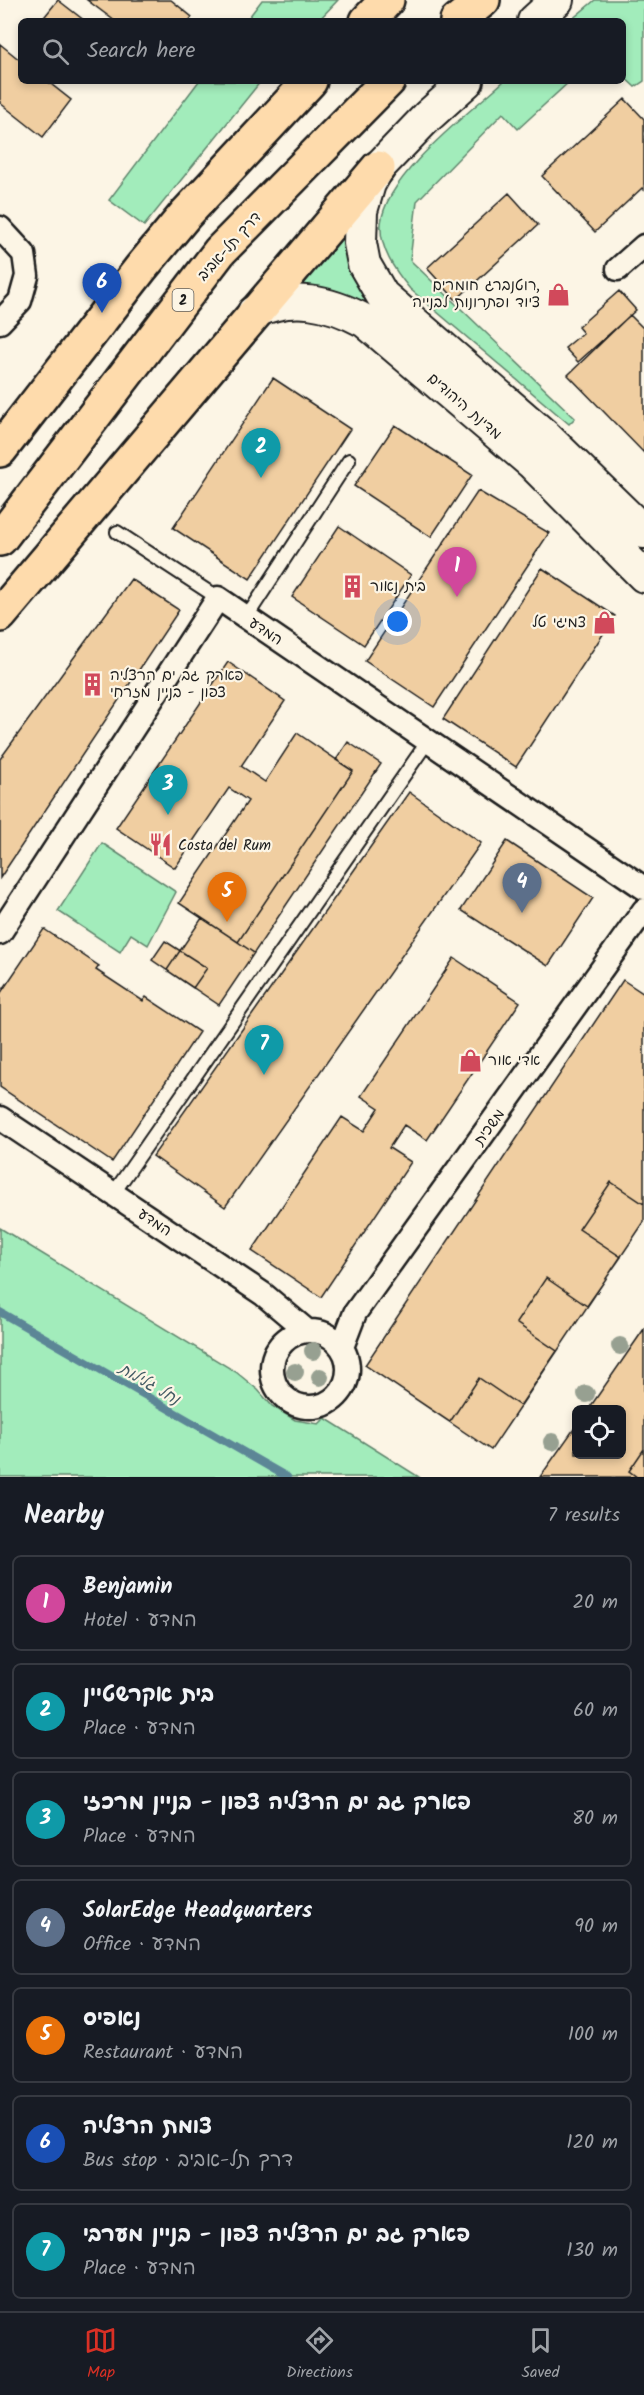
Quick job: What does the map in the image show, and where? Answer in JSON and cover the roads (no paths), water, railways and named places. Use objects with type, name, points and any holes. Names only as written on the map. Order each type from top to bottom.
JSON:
[{"type":"highway","points":[[370,18],[387,0]]},
{"type":"highway","points":[[461,18],[483,0]]},
{"type":"highway","points":[[0,450],[177,224],[307,84]]},
{"type":"highway","name":"דרך תל-אביב","points":[[0,539],[220,251],[385,84]]},
{"type":"highway","points":[[0,615],[378,168]]},
{"type":"street","points":[[537,18],[557,0]]},
{"type":"street","points":[[378,168],[427,117],[464,84]]},
{"type":"street","name":"מדינת היהודים","points":[[378,168],[363,201],[360,243],[364,264],[381,295],[544,435],[644,532]]},
{"type":"street","points":[[0,228],[24,254],[27,276],[20,301],[0,322]]},
{"type":"street","points":[[618,269],[644,246]]},
{"type":"street","name":"מדינת היהודים","points":[[254,312],[270,304],[304,301],[327,304],[365,321],[532,463],[644,576]]},
{"type":"street","points":[[0,933],[218,598]]},
{"type":"street","name":"המדע","points":[[218,598],[644,888]]},
{"type":"street","name":"משכית","points":[[342,1347],[355,1314],[644,910]]},
{"type":"street","name":"המדע","points":[[0,1118],[264,1294],[307,1331]]},
{"type":"street","points":[[307,1331],[326,1334],[342,1347],[349,1371],[343,1390],[334,1400],[307,1408],[293,1404],[282,1396],[273,1380],[272,1366],[275,1353],[283,1342],[294,1334],[307,1331]]},
{"type":"lane","points":[[246,618],[349,460]]},
{"type":"lane","points":[[117,532],[218,598]]},
{"type":"lane","points":[[113,1194],[428,741]]},
{"type":"waterway","name":"נחל גלילות","points":[[0,1312],[287,1477]]},
{"type":"place","name":"רוטנברג חומרים, ציוד ופתרונות לבנייה","points":[[558,294]]},
{"type":"place","name":"צומת הרצליה","points":[[102,313]]},
{"type":"place","name":"בית אקרשטיין","points":[[261,478]]},
{"type":"place","name":"בית נאור","points":[[352,586]]},
{"type":"place","name":"Benjamin","points":[[457,597]]},
{"type":"place","name":"צמיגי טל","points":[[604,622]]},
{"type":"place","name":"פארק גב ים הרצליה צפון - בניין מזרחי","points":[[92,684]]},
{"type":"place","name":"פארק גב ים הרצליה צפון - בניין מרכזי","points":[[168,815]]},
{"type":"place","name":"Costa del Rum","points":[[160,845]]},
{"type":"place","name":"SolarEdge Headquarters","points":[[522,913]]},
{"type":"place","name":"נאפיס","points":[[227,922]]},
{"type":"place","name":"אדי אור","points":[[470,1060]]},
{"type":"place","name":"פארק גב ים הרצליה צפון - בניין מערבי","points":[[264,1075]]}]
